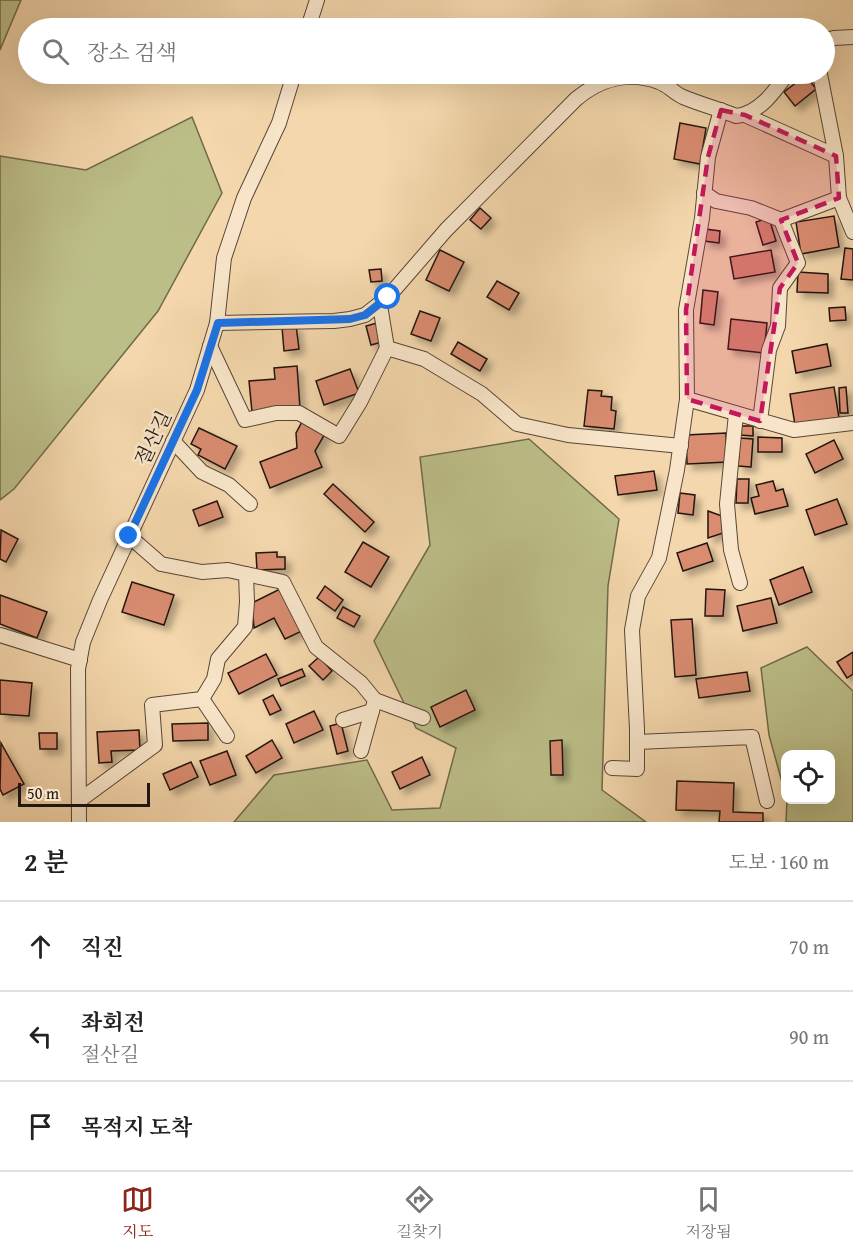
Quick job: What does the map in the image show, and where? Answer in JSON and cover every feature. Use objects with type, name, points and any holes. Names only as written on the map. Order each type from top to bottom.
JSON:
[{"type":"street","points":[[312,18],[317,0]]},
{"type":"street","points":[[835,38],[853,37]]},
{"type":"street","name":"절산길","points":[[79,822],[78,669],[83,642],[100,600],[197,390],[218,323],[224,258],[244,198],[279,123],[291,84]]},
{"type":"street","points":[[218,323],[350,319],[365,315],[388,297],[446,230],[576,99],[587,89],[598,84]]},
{"type":"street","points":[[661,84],[680,96],[736,116],[745,115],[767,99],[779,84]]},
{"type":"street","points":[[822,84],[836,156],[839,198],[853,232]]},
{"type":"street","points":[[612,768],[637,770],[632,630],[638,596],[659,558],[681,446],[687,399],[686,310],[708,157],[721,110]]},
{"type":"street","points":[[745,115],[836,156]]},
{"type":"street","points":[[704,193],[716,201],[751,208],[781,220],[839,198]]},
{"type":"street","points":[[760,421],[769,350],[778,326],[780,288],[798,263],[781,220]]},
{"type":"street","points":[[210,346],[245,420],[276,413],[299,413],[339,436],[360,402],[387,348],[380,305]]},
{"type":"street","points":[[387,348],[424,359],[482,394],[517,424],[568,435],[681,446]]},
{"type":"street","points":[[687,399],[794,430],[853,423]]},
{"type":"street","points":[[736,414],[727,504],[731,550],[740,583]]},
{"type":"street","points":[[173,441],[202,472],[229,485],[250,504]]},
{"type":"street","points":[[129,536],[161,564],[202,572],[228,570],[283,582],[316,647],[361,683],[374,706],[361,751]]},
{"type":"street","points":[[202,699],[214,679],[218,659],[245,627],[246,574]]},
{"type":"street","points":[[0,635],[80,660]]},
{"type":"street","points":[[202,699],[227,736]]},
{"type":"street","points":[[80,800],[155,745],[152,705],[202,699]]},
{"type":"street","points":[[343,720],[374,706],[423,718]]},
{"type":"street","points":[[637,742],[752,737],[767,801]]},
{"type":"highlighted area","points":[[721,110],[745,115],[836,156],[839,198],[781,220],[798,263],[780,288],[760,421],[687,399],[686,310],[708,157]]},
{"type":"green space","points":[[0,0],[21,0],[0,50]]},
{"type":"green space","points":[[192,117],[222,193],[158,311],[14,489],[0,500],[0,156],[86,170]]},
{"type":"green space","points":[[529,439],[619,519],[608,586],[602,790],[646,822],[234,822],[274,775],[367,760],[392,810],[440,808],[456,748],[416,728],[374,641],[430,545],[420,457]]},
{"type":"green space","points":[[807,647],[853,691],[853,822],[786,822],[787,804],[835,804],[835,750],[781,750],[781,778],[769,735],[761,668]]},
{"type":"building","points":[[794,84],[812,84],[816,89],[795,106],[784,92]]},
{"type":"building","points":[[680,123],[706,128],[700,164],[674,159]]},
{"type":"building","points":[[480,208],[491,218],[481,229],[470,220]]},
{"type":"building","points":[[834,216],[839,247],[801,254],[796,222]]},
{"type":"building","points":[[769,218],[776,241],[763,245],[756,222]]},
{"type":"building","points":[[705,229],[720,231],[719,243],[704,241]]},
{"type":"building","points":[[845,248],[853,249],[853,280],[841,279]]},
{"type":"building","points":[[440,250],[464,262],[449,291],[426,280]]},
{"type":"building","points":[[771,250],[775,272],[734,279],[730,257]]},
{"type":"building","points":[[381,269],[382,281],[371,282],[369,270]]},
{"type":"building","points":[[798,272],[828,274],[828,293],[797,292]]},
{"type":"building","points":[[497,281],[519,293],[509,310],[487,297]]},
{"type":"building","points":[[703,290],[718,292],[714,325],[700,323]]},
{"type":"building","points":[[845,307],[846,320],[830,321],[829,308]]},
{"type":"building","points":[[420,311],[440,318],[431,341],[411,334]]},
{"type":"building","points":[[731,319],[767,323],[764,353],[728,349]]},
{"type":"building","points":[[377,323],[382,342],[371,345],[366,326]]},
{"type":"building","points":[[296,325],[299,349],[284,351],[282,327]]},
{"type":"building","points":[[458,342],[487,359],[480,371],[451,354]]},
{"type":"building","points":[[827,344],[831,366],[796,373],[792,351]]},
{"type":"building","points":[[297,366],[300,408],[252,412],[249,381],[275,379],[274,368]]},
{"type":"building","points":[[350,369],[359,393],[324,405],[316,381]]},
{"type":"building","points":[[834,387],[839,418],[795,425],[790,394]]},
{"type":"building","points":[[846,387],[848,413],[840,413],[839,388]]},
{"type":"building","points":[[588,390],[602,391],[601,396],[612,397],[611,410],[616,411],[614,429],[584,426]]},
{"type":"building","points":[[303,420],[326,432],[315,451],[322,467],[270,488],[260,462],[297,448],[296,433]]},
{"type":"building","points":[[741,426],[753,426],[753,436],[740,435]]},
{"type":"building","points":[[199,428],[237,446],[225,469],[198,455],[201,449],[191,444]]},
{"type":"building","points":[[726,433],[727,462],[687,464],[686,435]]},
{"type":"building","points":[[758,437],[782,438],[782,452],[758,452]]},
{"type":"building","points":[[740,438],[753,439],[751,467],[738,466]]},
{"type":"building","points":[[834,440],[843,459],[815,473],[806,454]]},
{"type":"building","points":[[654,471],[657,490],[618,495],[615,476]]},
{"type":"building","points":[[737,479],[749,479],[748,503],[736,503]]},
{"type":"building","points":[[773,481],[776,491],[783,489],[788,506],[755,514],[751,498],[759,496],[756,485]]},
{"type":"building","points":[[333,484],[374,522],[365,532],[324,494]]},
{"type":"building","points":[[680,493],[695,495],[693,515],[678,513]]},
{"type":"building","points":[[837,499],[847,524],[815,535],[806,510]]},
{"type":"building","points":[[217,501],[223,517],[199,526],[193,510]]},
{"type":"building","points":[[708,511],[722,516],[723,533],[708,538]]},
{"type":"building","points":[[1,530],[18,539],[6,562],[0,559]]},
{"type":"building","points":[[363,542],[389,557],[371,587],[345,572]]},
{"type":"building","points":[[707,543],[713,561],[683,571],[677,553]]},
{"type":"building","points":[[277,552],[277,557],[285,557],[285,569],[257,570],[256,553]]},
{"type":"building","points":[[803,567],[812,592],[779,605],[770,580]]},
{"type":"building","points":[[132,582],[174,595],[164,625],[122,612]]},
{"type":"building","points":[[325,586],[343,600],[335,611],[317,598]]},
{"type":"building","points":[[282,588],[304,630],[285,639],[274,618],[254,628],[252,603]]},
{"type":"building","points":[[706,589],[725,590],[723,616],[705,616]]},
{"type":"building","points":[[0,595],[47,612],[37,638],[0,624]]},
{"type":"building","points":[[771,598],[777,623],[743,631],[737,606]]},
{"type":"building","points":[[343,607],[360,616],[354,627],[337,618]]},
{"type":"building","points":[[692,619],[696,675],[675,677],[671,620]]},
{"type":"building","points":[[853,652],[853,674],[847,678],[837,662]]},
{"type":"building","points":[[266,654],[277,675],[239,694],[228,673]]},
{"type":"building","points":[[319,657],[332,671],[323,680],[309,666]]},
{"type":"building","points":[[302,669],[305,676],[281,686],[278,679]]},
{"type":"building","points":[[747,672],[750,691],[699,698],[696,679]]},
{"type":"building","points":[[0,680],[32,683],[29,716],[0,714]]},
{"type":"building","points":[[466,690],[475,710],[440,727],[431,707]]},
{"type":"building","points":[[273,695],[281,710],[270,715],[263,700]]},
{"type":"building","points":[[314,711],[323,730],[294,743],[286,724]]},
{"type":"building","points":[[208,723],[208,740],[173,741],[172,724]]},
{"type":"building","points":[[341,723],[348,751],[337,754],[330,726]]},
{"type":"building","points":[[139,730],[140,750],[111,751],[112,762],[99,763],[97,732]]},
{"type":"building","points":[[39,733],[57,733],[57,749],[40,749]]},
{"type":"building","points":[[272,740],[282,758],[256,773],[246,756]]},
{"type":"building","points":[[562,740],[563,775],[551,775],[550,741]]},
{"type":"building","points":[[1,743],[24,784],[3,795],[0,789]]},
{"type":"building","points":[[227,751],[236,775],[210,785],[200,761]]},
{"type":"building","points":[[422,757],[430,775],[400,789],[392,772]]},
{"type":"building","points":[[191,762],[198,777],[170,790],[163,774]]},
{"type":"building","points":[[677,781],[734,783],[733,812],[763,813],[763,822],[719,822],[720,811],[676,810]]},
{"type":"route","points":[[129,536],[197,390],[218,323],[350,319],[365,315],[388,297]]}]
